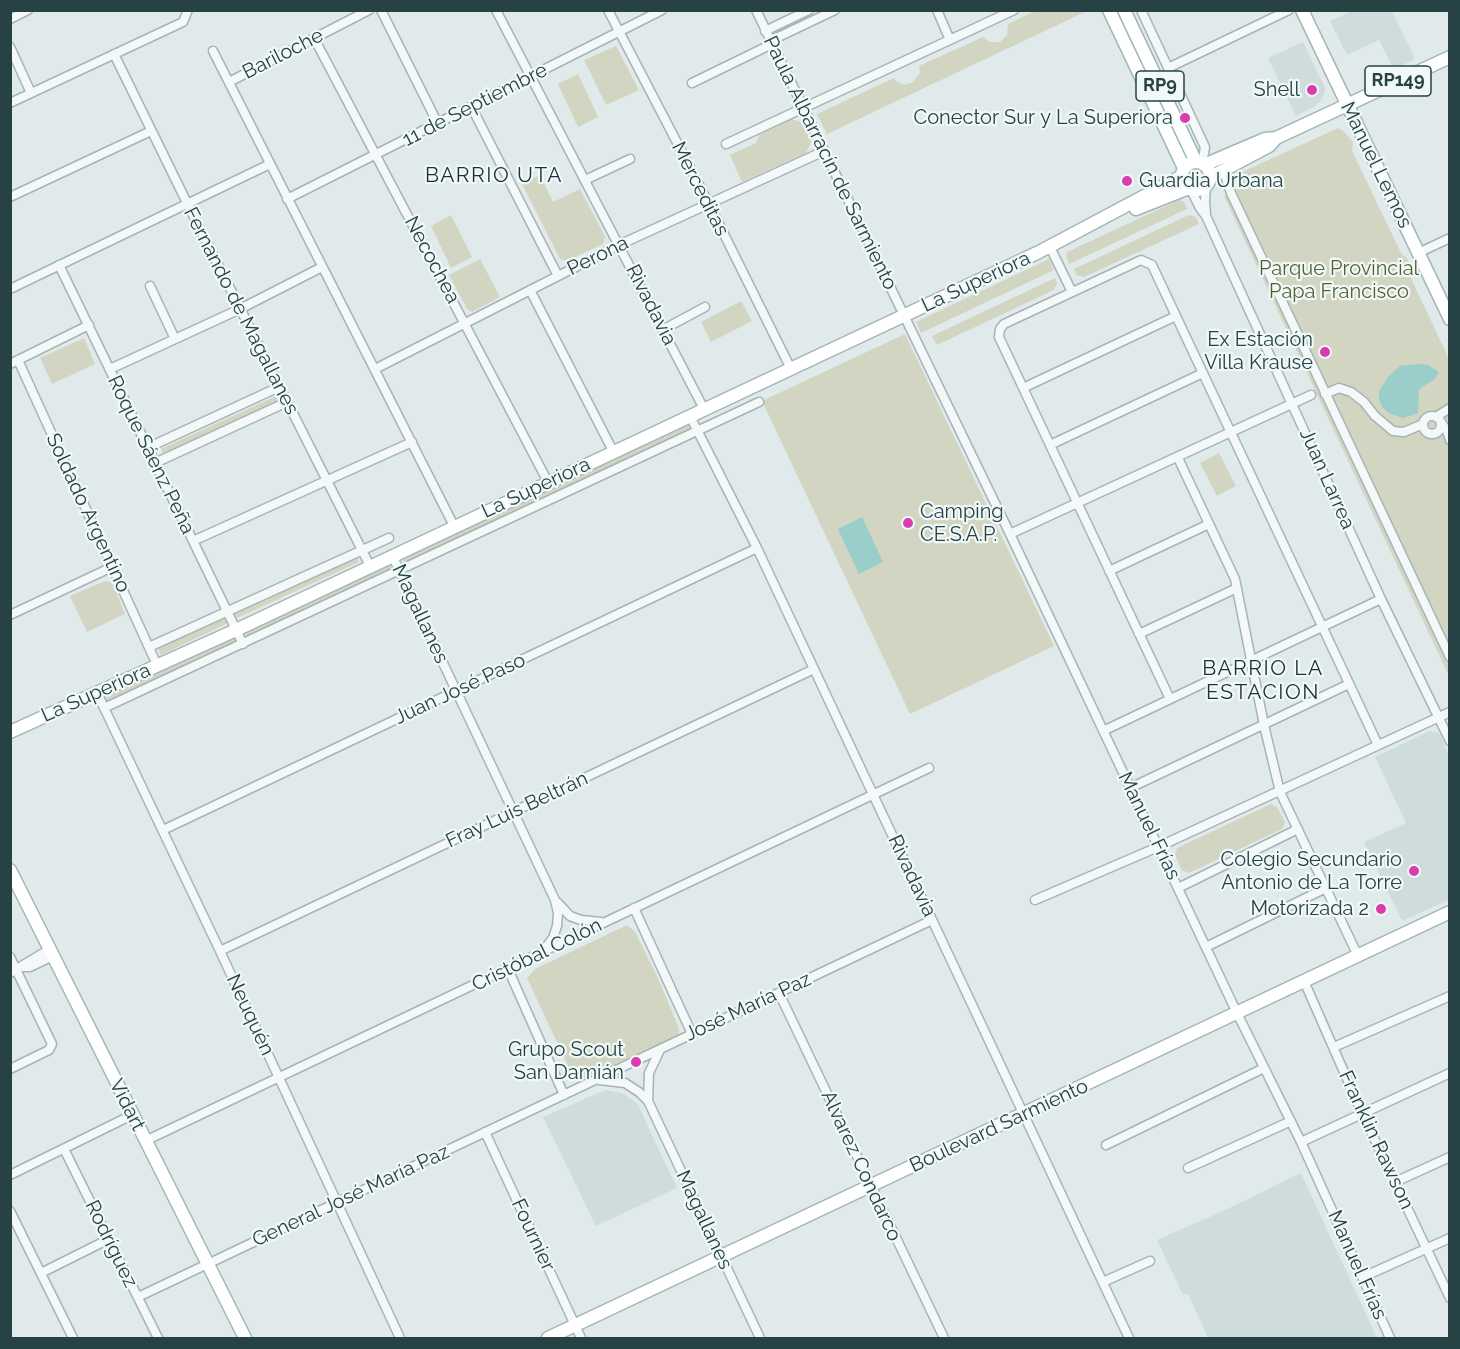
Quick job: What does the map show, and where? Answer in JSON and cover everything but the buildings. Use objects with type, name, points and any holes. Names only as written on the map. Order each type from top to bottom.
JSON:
[{"type":"main road","name":"RP9","points":[[1109,10],[1183,172]]},
{"type":"main road","name":"RP9","points":[[1124,10],[1200,164]]},
{"type":"main road","name":"Manuel Lemos","points":[[1302,10],[1449,319]]},
{"type":"main road","name":"RP149","points":[[1200,164],[1265,139],[1276,138],[1449,57]]},
{"type":"main road","name":"RP149","points":[[1208,181],[1223,170],[1269,146],[1276,138]]},
{"type":"main road","points":[[1200,164],[1208,171],[1208,181],[1197,189],[1189,188],[1183,183],[1183,172],[1188,165],[1200,164]]},
{"type":"main road","name":"La Superiora","points":[[1055,244],[1183,172]]},
{"type":"main road","name":"La Superiora","points":[[10,732],[236,630],[1055,244],[1159,198],[1189,188]]},
{"type":"main road","name":"Vidart","points":[[10,870],[245,1338]]},
{"type":"main road","name":"Boulevard Sarmiento","points":[[548,1338],[722,1258],[1449,912]]},
{"type":"street","points":[[10,19],[28,10]]},
{"type":"street","points":[[10,103],[183,22],[188,10]]},
{"type":"street","name":"Bariloche","points":[[229,82],[369,10]]},
{"type":"street","points":[[381,10],[438,124]]},
{"type":"street","name":"Merceditas","points":[[608,10],[709,204],[791,369]]},
{"type":"street","name":"11 de Septiembre","points":[[287,199],[472,108],[662,10]]},
{"type":"street","name":"Paula Albarracín de Sarmiento","points":[[756,10],[904,315]]},
{"type":"street","points":[[765,30],[808,10]]},
{"type":"street","points":[[692,83],[835,10]]},
{"type":"street","points":[[937,10],[950,40]]},
{"type":"street","points":[[726,144],[1014,10]]},
{"type":"street","points":[[1141,10],[1205,147],[1200,164]]},
{"type":"street","points":[[1168,68],[1289,10]]},
{"type":"street","name":"Rivadavia","points":[[496,11],[704,409]]},
{"type":"street","name":"Necochea","points":[[314,38],[548,482]]},
{"type":"street","points":[[10,47],[31,93]]},
{"type":"street","points":[[213,51],[454,526]]},
{"type":"street","name":"Fernando de Magallanes","points":[[114,54],[369,566]]},
{"type":"street","points":[[472,108],[558,276]]},
{"type":"street","points":[[10,197],[151,131]]},
{"type":"street","name":"Perona","points":[[375,369],[466,325],[619,245],[824,151]]},
{"type":"street","points":[[585,180],[630,159]]},
{"type":"street","points":[[10,289],[270,164]]},
{"type":"street","points":[[1223,170],[1449,657]]},
{"type":"street","name":"Juan Larrea","points":[[1206,216],[1204,201],[1208,181]]},
{"type":"street","name":"Juan Larrea","points":[[1189,188],[1206,216],[1381,599],[1449,741]]},
{"type":"street","points":[[1418,253],[1449,238]]},
{"type":"street","points":[[1055,244],[1072,292]]},
{"type":"street","points":[[1170,699],[999,337],[1004,324],[1141,260],[1152,265],[1378,745]]},
{"type":"street","name":"Roque Sáenz Peña","points":[[59,265],[243,644]]},
{"type":"street","points":[[110,369],[240,309],[322,267]]},
{"type":"street","points":[[150,286],[175,339]]},
{"type":"street","points":[[530,290],[613,451]]},
{"type":"street","points":[[663,329],[705,308]]},
{"type":"street","name":"Manuel Frías","points":[[904,315],[1237,1013],[1301,1142],[1390,1338]]},
{"type":"street","points":[[1023,388],[1176,316]]},
{"type":"street","points":[[14,362],[89,325]]},
{"type":"street","name":"Soldado Argentino","points":[[14,362],[158,665]]},
{"type":"street","points":[[1050,445],[1203,373]]},
{"type":"street","points":[[147,448],[279,387]]},
{"type":"street","points":[[1325,394],[1339,388],[1351,392],[1364,402],[1375,417],[1393,431],[1404,432],[1423,424],[1427,418],[1438,420],[1447,431],[1449,440]]},
{"type":"street","points":[[1010,534],[1311,395]]},
{"type":"street","points":[[155,463],[287,402]]},
{"type":"street","points":[[104,708],[759,402]]},
{"type":"street","points":[[1423,424],[1425,432],[1434,434],[1439,431],[1438,420],[1449,408]]},
{"type":"street","name":"Rivadavia","points":[[690,416],[757,548],[1129,1338]]},
{"type":"street","points":[[193,541],[412,442]]},
{"type":"street","points":[[1178,458],[1235,579],[1264,725],[1280,792],[1358,956]]},
{"type":"street","points":[[1109,571],[1209,524]]},
{"type":"street","points":[[149,647],[389,538]]},
{"type":"street","name":"Juan José Paso","points":[[163,830],[757,548]]},
{"type":"street","name":"Magallanes","points":[[392,555],[555,900],[558,913],[557,927],[553,938],[541,953]]},
{"type":"street","points":[[10,615],[112,567]]},
{"type":"street","points":[[1139,634],[1237,588]]},
{"type":"street","points":[[1103,731],[1381,599]]},
{"type":"street","name":"Fray Luis Beltrán","points":[[220,951],[814,669]]},
{"type":"street","points":[[1130,788],[1349,684]]},
{"type":"street","name":"Neuquén","points":[[96,693],[163,830],[400,1338]]},
{"type":"street","points":[[1035,900],[1280,792],[1449,712]]},
{"type":"street","name":"Cristóbal Colón","points":[[145,1140],[929,768]]},
{"type":"street","points":[[1178,888],[1298,829]]},
{"type":"street","points":[[1206,947],[1326,888]]},
{"type":"street","name":"Magallanes","points":[[555,900],[570,916],[596,922],[609,920]]},
{"type":"street","points":[[634,909],[692,1034]]},
{"type":"street","name":"José María Paz","points":[[564,1095],[932,920]]},
{"type":"street","points":[[17,970],[30,967],[52,953]]},
{"type":"street","points":[[10,957],[52,1044],[49,1050],[10,1069]]},
{"type":"street","points":[[508,969],[564,1095]]},
{"type":"street","name":"Franklin Rawson","points":[[1304,981],[1362,1113],[1449,1298]]},
{"type":"street","name":"Alvarez Condarco","points":[[779,993],[944,1338]]},
{"type":"street","points":[[1334,1047],[1449,996]]},
{"type":"street","points":[[648,1101],[649,1072],[661,1049]]},
{"type":"street","points":[[1106,1145],[1264,1068]]},
{"type":"street","points":[[1301,1142],[1449,1073]]},
{"type":"street","points":[[595,1080],[625,1083],[648,1101]]},
{"type":"street","name":"General José María Paz","points":[[138,1297],[564,1095]]},
{"type":"street","name":"Magallanes","points":[[648,1101],[760,1338]]},
{"type":"street","points":[[10,1175],[132,1115]]},
{"type":"street","points":[[1188,1168],[1291,1121]]},
{"type":"street","name":"Fournier","points":[[485,1132],[581,1338]]},
{"type":"street","name":"Rodríguez","points":[[64,1149],[158,1338]]},
{"type":"street","points":[[1395,1182],[1449,1157]]},
{"type":"street","points":[[10,1211],[73,1338]]},
{"type":"street","points":[[1363,1277],[1449,1238]]},
{"type":"street","points":[[41,1274],[109,1239]]},
{"type":"street","points":[[1103,1282],[1150,1261]]},
{"type":"shaded area","points":[[1352,11],[1392,11],[1415,59],[1394,69],[1379,40],[1347,55],[1330,21]]},
{"type":"shaded area","points":[[1303,42],[1325,92],[1320,102],[1314,107],[1296,116],[1268,58]]},
{"type":"shaded area","points":[[1430,731],[1439,733],[1449,755],[1449,900],[1402,921],[1364,842],[1406,823],[1375,757]]},
{"type":"shaded area","points":[[605,1090],[622,1093],[637,1103],[677,1188],[596,1226],[543,1117]]},
{"type":"shaded area","points":[[1301,1173],[1377,1338],[1208,1338],[1188,1294],[1183,1295],[1157,1240]]},
{"type":"green space","points":[[1037,10],[1087,11],[827,134],[817,114],[894,78],[904,85],[913,82],[920,73],[919,66],[983,37],[990,42],[1000,42],[1007,35],[1008,24]]},
{"type":"green space","points":[[616,46],[639,90],[606,105],[584,60]]},
{"type":"green space","points":[[578,74],[598,117],[578,127],[558,84]]},
{"type":"green space","points":[[792,119],[803,123],[811,142],[806,153],[742,182],[730,155],[756,143],[759,135]]},
{"type":"green space","name":"Parque Provincial Papa Francisco","points":[[1338,128],[1353,142],[1352,151],[1402,255],[1407,258],[1411,268],[1409,274],[1449,359],[1449,676],[1224,196],[1240,188],[1237,182],[1240,173]]},
{"type":"green space","points":[[540,175],[553,202],[580,189],[605,237],[603,244],[567,261],[560,259],[522,184]]},
{"type":"green space","points":[[1179,200],[1184,202],[1187,209],[1069,264],[1067,252]]},
{"type":"green space","points":[[451,215],[472,257],[451,268],[431,226]]},
{"type":"green space","points":[[1189,215],[1196,217],[1199,224],[1084,277],[1076,275],[1074,269]]},
{"type":"green space","points":[[480,259],[500,297],[472,312],[467,309],[449,275]]},
{"type":"green space","points":[[1049,259],[1054,270],[921,333],[916,322]]},
{"type":"green space","points":[[1055,278],[1057,283],[1054,290],[937,345],[932,336]]},
{"type":"green space","points":[[741,301],[752,321],[711,342],[701,322]]},
{"type":"green space","name":"Camping CE.S.A.P.","points":[[905,334],[1054,646],[910,714],[762,401]]},
{"type":"green space","points":[[84,338],[95,364],[52,384],[40,358]]},
{"type":"green space","points":[[276,396],[278,401],[163,454],[161,449]]},
{"type":"green space","points":[[688,424],[691,430],[405,563],[400,558]]},
{"type":"green space","points":[[1219,453],[1236,486],[1217,496],[1200,463]]},
{"type":"green space","points":[[357,556],[359,562],[237,618],[234,611]]},
{"type":"green space","points":[[389,563],[392,569],[247,636],[245,629]]},
{"type":"green space","points":[[105,581],[112,582],[125,614],[87,632],[70,596]]},
{"type":"green space","points":[[225,616],[228,623],[161,655],[157,647]]},
{"type":"green space","points":[[235,636],[239,643],[106,701],[105,695]]},
{"type":"green space","points":[[1271,804],[1277,807],[1285,822],[1282,829],[1189,873],[1182,870],[1175,855],[1177,848]]},
{"type":"green space","points":[[627,925],[635,932],[657,976],[678,1026],[679,1035],[581,1079],[573,1077],[527,978],[535,969]]},
{"type":"water","points":[[1428,365],[1439,372],[1435,379],[1419,389],[1418,413],[1403,418],[1389,413],[1382,407],[1379,391],[1388,377],[1400,366]]},
{"type":"water","points":[[862,517],[883,562],[859,574],[838,529]]},
{"type":"place","name":"Shell","points":[[1312,90]]},
{"type":"place","name":"Conector Sur y La Superiora","points":[[1185,118]]},
{"type":"place","name":"Guardia Urbana","points":[[1127,181]]},
{"type":"place","name":"Ex Estación Villa Krause","points":[[1325,352]]},
{"type":"place","name":"Camping CE.S.A.P.","points":[[908,523]]},
{"type":"place","name":"Colegio Secundario Antonio de La Torre","points":[[1414,871]]},
{"type":"place","name":"Motorizada 2","points":[[1381,909]]},
{"type":"place","name":"Grupo Scout San Damián","points":[[636,1062]]},
{"type":"district","name":"BARRIO UTA","points":[[494,176]]},
{"type":"district","name":"BARRIO LA ESTACION","points":[[1263,681]]}]
